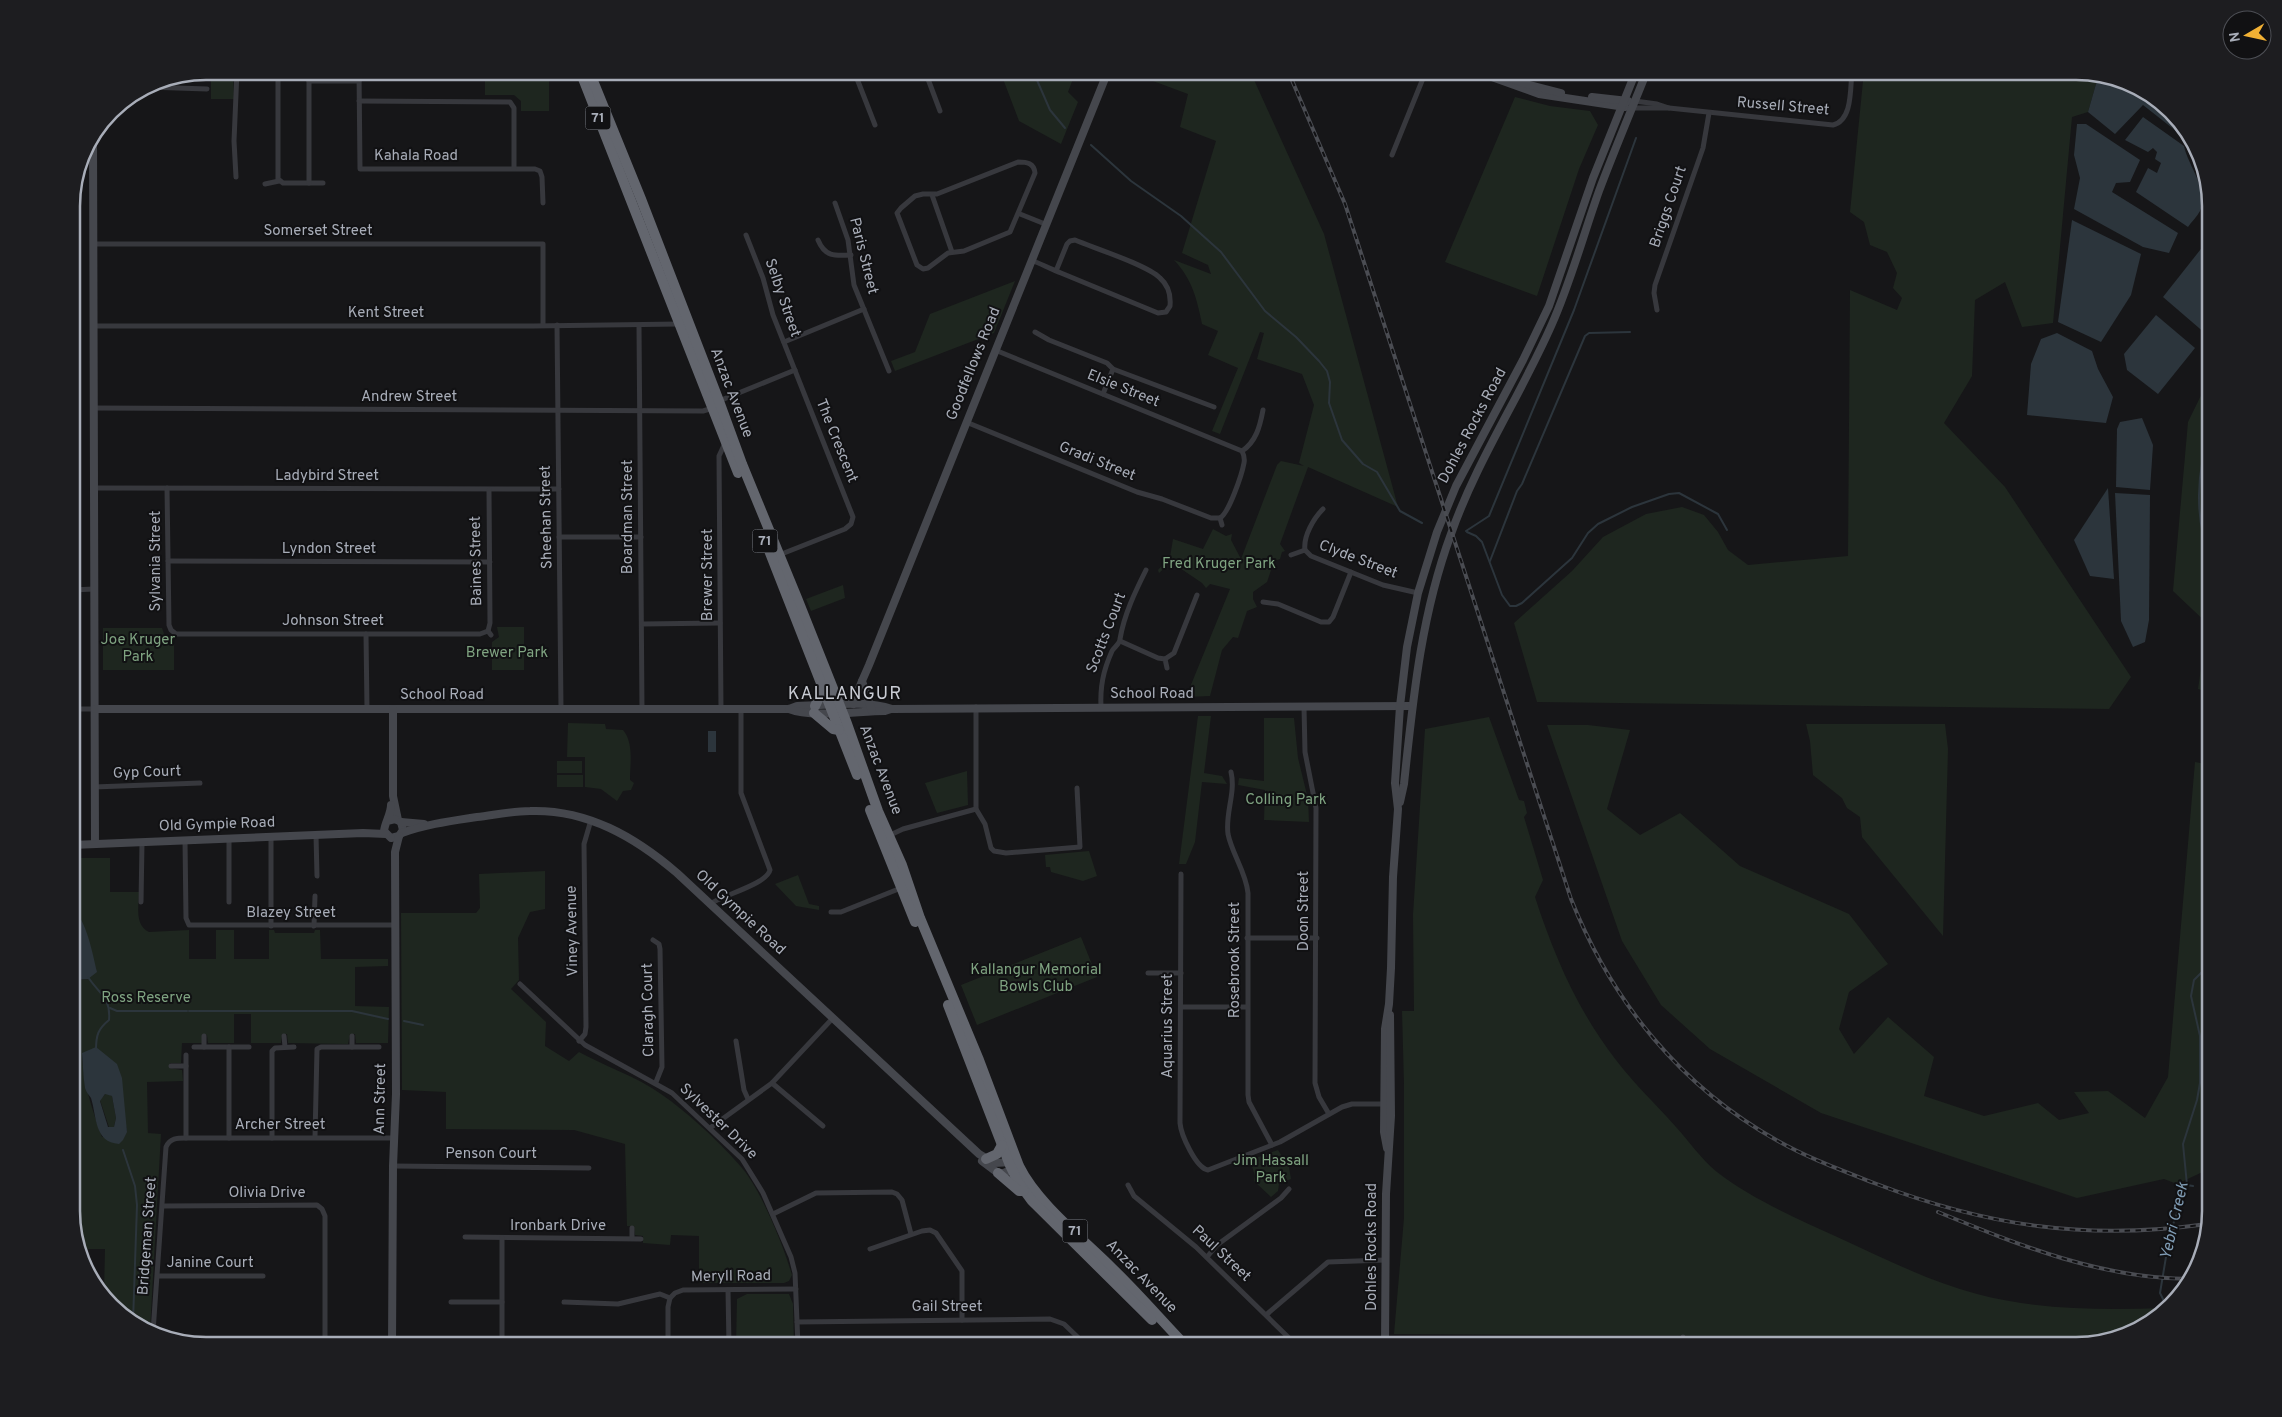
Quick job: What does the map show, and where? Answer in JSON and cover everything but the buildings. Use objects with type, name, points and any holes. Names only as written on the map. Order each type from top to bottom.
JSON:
[{"type":"highway","name":"Anzac Avenue","points":[[584,80],[679,324],[742,464],[779,555],[886,838]]},
{"type":"highway","name":"Anzac Avenue","points":[[592,80],[716,405],[726,442],[823,689],[836,709],[839,730],[906,887],[1024,1191],[1168,1337]]},
{"type":"highway","points":[[823,689],[814,710],[833,729],[839,730]]},
{"type":"highway","name":"Anzac Avenue","points":[[964,1036],[1002,1145],[1014,1165],[1039,1195],[1115,1270],[1178,1337]]},
{"type":"highway","points":[[982,1156],[997,1154],[1002,1145]]},
{"type":"highway","points":[[998,1173],[1019,1191],[1024,1191]]},
{"type":"street","points":[[236,177],[234,141],[237,80]]},
{"type":"street","points":[[278,80],[277,176],[279,181]]},
{"type":"street","points":[[858,80],[875,124]]},
{"type":"street","points":[[928,80],[940,110]]},
{"type":"street","name":"Goodfellows Road","points":[[853,704],[1104,80]]},
{"type":"street","points":[[1392,155],[1422,80]]},
{"type":"street","points":[[1500,80],[1539,94],[1634,105]]},
{"type":"street","points":[[1519,80],[1556,92],[1623,104]]},
{"type":"street","name":"Dohles Rocks Road","points":[[1385,1337],[1387,1148],[1384,1132],[1388,1104],[1391,1030],[1389,1004],[1398,809],[1396,783],[1400,706],[1407,647],[1418,593],[1437,532],[1456,486],[1523,360],[1548,306],[1593,178],[1632,80]]},
{"type":"street","name":"Dohles Rocks Road","points":[[1398,809],[1404,784],[1412,706],[1426,621],[1451,533],[1470,486],[1555,318],[1575,265],[1599,191],[1644,80]]},
{"type":"street","name":"Russell Street","points":[[1634,105],[1836,125],[1846,115],[1851,80]]},
{"type":"street","points":[[309,183],[309,81],[359,81]]},
{"type":"street","name":"Kahala Road","points":[[359,81],[360,169],[535,169],[540,171],[542,177],[543,203]]},
{"type":"street","points":[[164,88],[207,89]]},
{"type":"street","points":[[360,100],[510,102],[514,108],[514,168]]},
{"type":"street","name":"Briggs Court","points":[[1657,310],[1654,293],[1655,284],[1705,142],[1709,113]]},
{"type":"street","points":[[93,150],[94,787],[96,844]]},
{"type":"street","points":[[1026,162],[1034,167],[1035,173],[1020,214],[1008,234],[964,251],[952,252],[941,257],[928,268],[919,267],[898,218],[899,209],[912,199],[923,194],[932,195],[1015,163],[1026,162]]},
{"type":"street","points":[[265,184],[279,181],[283,183],[323,183]]},
{"type":"street","points":[[932,195],[952,252]]},
{"type":"street","name":"Paris Street","points":[[835,202],[846,230],[851,255],[853,281],[889,371]]},
{"type":"street","points":[[1020,214],[1045,224]]},
{"type":"street","name":"Selby Street","points":[[746,235],[763,278],[771,308],[794,370]]},
{"type":"street","points":[[818,240],[822,250],[829,254],[851,255]]},
{"type":"street","points":[[1032,260],[1056,271],[1158,313],[1166,312],[1170,306],[1168,289],[1159,276],[1129,261],[1075,240],[1067,244],[1056,271]]},
{"type":"street","name":"Somerset Street","points":[[93,244],[543,244],[544,326]]},
{"type":"street","points":[[784,342],[864,310]]},
{"type":"street","name":"Kent Street","points":[[94,326],[544,326],[679,324]]},
{"type":"street","name":"Sheehan Street","points":[[558,325],[561,708]]},
{"type":"street","name":"Boardman Street","points":[[639,325],[642,709]]},
{"type":"street","points":[[1035,332],[1049,340],[1107,364],[1112,369],[1214,407]]},
{"type":"street","name":"Elsie Street","points":[[995,350],[1242,451]]},
{"type":"street","points":[[1103,394],[1112,369]]},
{"type":"street","points":[[716,405],[794,370]]},
{"type":"street","name":"The Crescent","points":[[779,555],[845,529],[850,526],[853,520],[794,370]]},
{"type":"street","name":"Andrew Street","points":[[94,408],[703,411],[716,405]]},
{"type":"street","points":[[1222,525],[1220,518],[1227,510],[1244,465],[1245,456],[1242,451],[1250,446],[1254,440],[1263,410]]},
{"type":"street","name":"Gradi Street","points":[[966,422],[1137,492],[1162,499],[1211,518],[1220,518]]},
{"type":"street","name":"Brewer Street","points":[[721,709],[719,456],[726,442]]},
{"type":"street","name":"Ladybird Street","points":[[94,488],[559,489]]},
{"type":"street","name":"Sylvania Street","points":[[168,488],[169,625],[173,632]]},
{"type":"street","name":"Baines Street","points":[[489,490],[490,633]]},
{"type":"street","points":[[1305,550],[1304,544],[1314,521],[1323,509]]},
{"type":"street","points":[[560,537],[641,537]]},
{"type":"street","name":"Clyde Street","points":[[1291,556],[1305,550],[1311,556],[1383,585],[1418,593]]},
{"type":"street","name":"Lyndon Street","points":[[168,561],[490,562]]},
{"type":"street","name":"Scotts Court","points":[[1100,708],[1100,686],[1103,673],[1113,648],[1120,641],[1122,626],[1146,570]]},
{"type":"street","points":[[1263,602],[1275,603],[1321,622],[1329,622],[1333,617],[1351,572]]},
{"type":"street","points":[[80,590],[94,589]]},
{"type":"street","points":[[1120,641],[1158,658],[1165,659],[1174,653],[1197,595]]},
{"type":"street","points":[[642,624],[720,623]]},
{"type":"street","name":"Johnson Street","points":[[173,632],[181,634],[490,633]]},
{"type":"street","points":[[366,634],[367,709]]},
{"type":"street","points":[[1165,659],[1167,668]]},
{"type":"street","name":"Goodfellows Road","points":[[867,669],[867,685],[873,708]]},
{"type":"street","points":[[862,681],[873,708]]},
{"type":"street","name":"School Road","points":[[836,709],[853,704],[873,708]]},
{"type":"street","name":"School Road","points":[[94,709],[561,708],[789,709],[797,712],[873,708],[1412,706]]},
{"type":"street","name":"Doon Street","points":[[1304,707],[1305,752],[1316,808],[1315,1083],[1319,1097],[1330,1114]]},
{"type":"street","points":[[976,708],[976,809],[985,824],[991,848],[998,853],[1080,847],[1077,788]]},
{"type":"street","points":[[80,709],[94,709]]},
{"type":"street","points":[[393,709],[394,796],[399,821]]},
{"type":"street","points":[[710,904],[727,894],[763,880],[770,870],[741,793],[741,709]]},
{"type":"street","name":"Rosebrook Street","points":[[1230,772],[1233,786],[1228,830],[1247,888],[1248,1099],[1272,1146]]},
{"type":"street","name":"Gyp Court","points":[[94,787],[200,783]]},
{"type":"street","points":[[386,823],[394,796]]},
{"type":"street","points":[[886,838],[903,829],[976,809]]},
{"type":"street","name":"Old Gympie Road","points":[[364,833],[386,823],[399,821],[429,824],[530,811],[562,813],[591,820],[625,834],[644,846],[710,904],[982,1156],[981,1160],[998,1173]]},
{"type":"street","name":"Viney Avenue","points":[[579,1041],[585,1033],[586,1027],[584,854],[586,836],[591,820]]},
{"type":"street","name":"Ann Street","points":[[392,1337],[393,1166],[396,1094],[395,852],[403,827],[399,821]]},
{"type":"street","name":"Ann Street","points":[[386,823],[387,835],[395,852]]},
{"type":"street","name":"Old Gympie Road","points":[[80,845],[364,833],[401,835],[429,824]]},
{"type":"street","points":[[316,835],[317,876]]},
{"type":"street","points":[[271,837],[271,926]]},
{"type":"street","points":[[229,838],[229,902]]},
{"type":"street","name":"Blazey Street","points":[[185,840],[187,924],[271,926],[395,925]]},
{"type":"street","points":[[140,902],[142,843]]},
{"type":"street","name":"Aquarius Street","points":[[1181,874],[1181,1132],[1205,1170],[1272,1146]]},
{"type":"street","points":[[831,912],[841,912],[906,887]]},
{"type":"street","points":[[314,926],[315,896]]},
{"type":"street","points":[[1247,938],[1317,938]]},
{"type":"street","name":"Claragh Court","points":[[653,940],[659,944],[660,949],[662,1067],[656,1082]]},
{"type":"street","points":[[1148,973],[1180,973]]},
{"type":"street","name":"Sylvester Drive","points":[[520,984],[579,1041],[656,1082],[672,1093],[742,1159],[752,1172],[792,1257],[795,1273],[798,1337]]},
{"type":"street","points":[[1181,1007],[1247,1007]]},
{"type":"street","points":[[710,1128],[772,1083],[832,1019]]},
{"type":"street","points":[[204,1036],[204,1047]]},
{"type":"street","points":[[284,1036],[284,1047]]},
{"type":"street","points":[[352,1036],[352,1047]]},
{"type":"street","points":[[736,1041],[744,1090],[748,1099]]},
{"type":"street","points":[[194,1047],[249,1047]]},
{"type":"street","points":[[229,1047],[229,1138]]},
{"type":"street","points":[[272,1138],[274,1049],[294,1047]]},
{"type":"street","points":[[315,1137],[317,1049],[321,1047],[379,1047]]},
{"type":"street","points":[[186,1055],[186,1138]]},
{"type":"street","points":[[171,1066],[186,1066]]},
{"type":"street","points":[[772,1083],[823,1126]]},
{"type":"street","points":[[1272,1146],[1348,1105],[1388,1104]]},
{"type":"street","name":"Archer Street","points":[[168,1142],[177,1138],[394,1138]]},
{"type":"street","name":"Bridgeman Street","points":[[154,1325],[166,1147],[168,1142]]},
{"type":"street","points":[[982,1156],[994,1163],[1014,1165]]},
{"type":"street","points":[[998,1173],[1014,1165]]},
{"type":"street","name":"Penson Court","points":[[393,1166],[589,1168]]},
{"type":"street","name":"Paul Street","points":[[1128,1185],[1134,1196],[1207,1257],[1286,1337]]},
{"type":"street","points":[[1207,1257],[1217,1245],[1284,1196],[1289,1189]]},
{"type":"street","points":[[773,1214],[816,1193],[892,1192],[897,1194],[902,1200],[911,1234]]},
{"type":"street","name":"Olivia Drive","points":[[163,1206],[317,1206],[322,1209],[325,1216],[324,1337]]},
{"type":"street","points":[[632,1228],[632,1238]]},
{"type":"street","points":[[870,1249],[911,1234],[930,1230],[936,1233],[962,1271],[962,1320]]},
{"type":"street","points":[[465,1237],[502,1238]]},
{"type":"street","name":"Ironbark Drive","points":[[502,1337],[502,1238],[641,1239]]},
{"type":"street","points":[[1266,1315],[1328,1262],[1338,1260],[1385,1260]]},
{"type":"street","name":"Janine Court","points":[[158,1276],[262,1276]]},
{"type":"street","name":"Meryll Road","points":[[670,1298],[675,1293],[683,1290],[796,1289]]},
{"type":"street","points":[[728,1290],[729,1337]]},
{"type":"street","points":[[564,1302],[618,1304],[660,1294],[670,1298],[668,1307],[668,1337]]},
{"type":"street","points":[[451,1302],[502,1302]]},
{"type":"street","name":"Gail Street","points":[[797,1322],[1058,1321],[1077,1337]]},
{"type":"green space","points":[[211,80],[233,80],[234,99],[211,99]]},
{"type":"green space","points":[[485,80],[549,80],[549,111],[521,111],[521,101],[514,95],[485,95]]},
{"type":"green space","points":[[1003,80],[1073,80],[1068,92],[1078,102],[1061,144],[1019,121]]},
{"type":"green space","name":"Fred Kruger Park","points":[[1150,80],[1254,80],[1324,234],[1398,507],[1308,467],[1280,544],[1285,551],[1282,552],[1280,559],[1274,561],[1267,582],[1253,592],[1253,599],[1257,607],[1247,611],[1238,638],[1233,637],[1222,650],[1210,696],[1186,697],[1230,589],[1210,584],[1206,588],[1202,583],[1171,562],[1159,573],[1158,570],[1170,557],[1173,539],[1203,549],[1213,529],[1226,536],[1232,534],[1231,540],[1241,559],[1277,465],[1281,461],[1304,466],[1299,463],[1314,405],[1302,374],[1257,359],[1264,333],[1260,332],[1220,434],[1212,431],[1238,368],[1208,355],[1218,331],[1202,324],[1193,290],[1185,274],[1174,260],[1211,274],[1208,265],[1182,253],[1216,141],[1180,127],[1188,94]]},
{"type":"green space","points":[[1863,80],[2076,80],[2097,82],[2088,112],[2072,117],[2053,323],[2022,327],[2005,282],[1975,300],[1972,376],[1944,423],[2005,487],[2131,677],[2109,709],[1537,702],[1514,623],[1572,571],[1603,537],[1646,514],[1682,507],[1704,515],[1718,532],[1728,550],[1748,565],[1848,556],[1850,290],[1897,310],[1902,298],[1893,288],[1897,273],[1887,252],[1870,245],[1864,222],[1850,212]]},
{"type":"green space","points":[[1515,97],[1550,106],[1590,111],[1598,125],[1579,169],[1537,296],[1445,262]]},
{"type":"green space","points":[[1015,281],[994,333],[895,371],[891,361],[915,352],[930,314]]},
{"type":"green space","points":[[2202,393],[2202,618],[2173,591],[2188,422]]},
{"type":"green space","points":[[843,585],[845,598],[811,611],[806,599]]},
{"type":"green space","name":"Brewer Park","points":[[497,627],[524,627],[524,670],[492,670],[492,642],[499,637]]},
{"type":"green space","name":"Joe Kruger Park","points":[[103,628],[162,628],[164,634],[174,640],[174,670],[103,670]]},
{"type":"green space","points":[[2202,662],[2202,690],[2198,689]]},
{"type":"green space","points":[[1198,716],[1211,716],[1204,773],[1222,776],[1227,784],[1202,782],[1195,842],[1186,864],[1179,864]]},
{"type":"green space","points":[[1489,717],[1519,800],[1524,801],[1527,813],[1524,817],[1543,880],[1535,897],[1550,940],[1568,982],[1590,1022],[1616,1060],[1700,1156],[1717,1172],[1744,1191],[1789,1215],[1905,1268],[1959,1289],[2000,1299],[2046,1306],[2094,1309],[2156,1308],[2139,1320],[2109,1333],[2076,1337],[1394,1334],[1404,1218],[1402,1011],[1414,1011],[1413,915],[1425,729]]},
{"type":"green space","name":"Colling Park","points":[[1264,718],[1294,718],[1298,758],[1308,799],[1309,822],[1264,820],[1265,790],[1238,785],[1239,778],[1264,781]]},
{"type":"green space","points":[[568,723],[605,724],[606,729],[623,730],[629,741],[631,754],[630,780],[634,783],[631,790],[623,791],[617,801],[601,789],[585,787],[585,757],[567,757]]},
{"type":"green space","points":[[1806,724],[1945,724],[1948,749],[1943,936],[1862,837],[1860,817],[1847,808],[1842,798],[1813,775],[1810,741]]},
{"type":"green space","points":[[1547,725],[1588,725],[1630,730],[1607,809],[1640,835],[1680,813],[1740,866],[1849,914],[1888,964],[1849,992],[1839,1029],[1854,1054],[1888,1017],[1934,1057],[1924,1096],[1984,1116],[2038,1103],[2059,1120],[2089,1113],[2074,1092],[2108,1091],[2145,1118],[2168,1077],[2195,762],[2202,763],[2202,1172],[2177,1184],[2164,1179],[2077,1198],[1821,1113],[1710,1049],[1661,1005],[1622,941]]},
{"type":"green space","points":[[557,761],[582,761],[582,773],[557,773]]},
{"type":"green space","points":[[967,771],[968,805],[937,813],[925,783]]},
{"type":"green space","points":[[557,775],[583,775],[583,787],[557,787]]},
{"type":"green space","points":[[1089,851],[1097,876],[1083,881],[1051,872],[1050,867],[1046,867],[1045,855]]},
{"type":"green space","name":"Ross Reserve","points":[[80,858],[110,858],[110,892],[139,892],[139,920],[144,929],[149,932],[189,930],[189,959],[216,959],[216,930],[234,930],[234,959],[269,959],[269,930],[274,930],[275,933],[314,933],[315,930],[320,930],[321,959],[388,959],[388,966],[355,967],[355,1006],[389,1007],[388,1043],[356,1043],[355,1034],[350,1034],[348,1044],[288,1043],[287,1034],[282,1034],[281,1043],[251,1043],[251,1014],[234,1014],[234,1043],[208,1043],[207,1035],[202,1034],[202,1043],[182,1043],[181,1063],[170,1063],[170,1068],[182,1070],[183,1081],[147,1082],[148,1133],[161,1134],[150,1323],[129,1311],[111,1294],[104,1285],[105,1249],[86,1249],[82,1236],[80,1220],[80,980],[88,979],[80,921]],"holes":[[[82,1053],[123,1108],[127,1132],[102,1137],[86,1085]]]},
{"type":"green space","points":[[545,871],[545,909],[530,912],[518,938],[519,980],[511,989],[546,1022],[545,1046],[569,1061],[579,1052],[651,1088],[682,1110],[725,1149],[742,1168],[764,1204],[778,1235],[792,1275],[789,1281],[784,1283],[699,1283],[699,1236],[671,1235],[670,1245],[643,1243],[643,1236],[635,1235],[634,1226],[627,1226],[625,1144],[574,1130],[446,1129],[446,1092],[402,1090],[401,913],[476,913],[480,908],[479,874]]},
{"type":"green space","points":[[798,875],[809,904],[819,906],[819,910],[796,906],[775,884]]},
{"type":"green space","name":"Kallangur Memorial Bowls Club","points":[[1081,937],[1097,977],[977,1025],[961,985]]},
{"type":"green space","points":[[106,1093],[112,1096],[116,1118],[114,1127],[109,1127],[100,1100]]},
{"type":"green space","name":"Jim Hassall Park","points":[[1278,1150],[1289,1167],[1291,1179],[1279,1184],[1278,1191],[1271,1197],[1254,1181],[1255,1176],[1250,1160]]},
{"type":"green space","points":[[747,1294],[789,1294],[793,1304],[794,1337],[736,1337],[737,1299]]},
{"type":"shaded area","points":[[2097,82],[2109,84],[2139,97],[2153,106],[2179,133],[2143,105],[2115,134],[2088,112]]},
{"type":"shaded area","points":[[2143,117],[2184,146],[2197,178],[2202,197],[2200,211],[2188,227],[2136,192],[2148,168],[2157,173],[2161,163],[2155,159],[2157,152],[2153,148],[2148,152],[2125,140]]},
{"type":"shaded area","points":[[2077,124],[2086,124],[2140,160],[2130,182],[2116,183],[2112,192],[2178,233],[2169,253],[2143,247],[2074,209],[2080,178],[2074,155]]},
{"type":"shaded area","points":[[2072,220],[2141,254],[2131,295],[2101,342],[2058,322]]},
{"type":"shaded area","points":[[2202,248],[2202,331],[2163,297]]},
{"type":"shaded area","points":[[2156,315],[2195,348],[2158,394],[2127,370],[2124,354]]},
{"type":"shaded area","points":[[2057,333],[2092,351],[2098,369],[2113,397],[2106,423],[2027,415],[2031,364],[2041,339]]},
{"type":"shaded area","points":[[2142,418],[2153,445],[2150,490],[2116,487],[2117,429],[2120,422]]},
{"type":"shaded area","points":[[2108,488],[2114,579],[2090,576],[2074,540]]},
{"type":"shaded area","points":[[2115,493],[2150,495],[2149,620],[2145,642],[2133,647],[2121,621]]},
{"type":"shaded area","points":[[708,731],[716,731],[716,752],[708,752]]},
{"type":"shaded area","points":[[80,918],[91,946],[97,972],[88,979],[80,980]]},
{"type":"shaded area","points":[[96,1047],[117,1064],[122,1078],[127,1132],[119,1144],[105,1139],[98,1127],[91,1098],[85,1088],[82,1053]],"holes":[[[105,1094],[112,1096],[116,1118],[114,1127],[108,1127],[100,1101]]]},
{"type":"waterway","points":[[1037,80],[1050,110],[1065,128]]},
{"type":"waterway","points":[[1466,531],[1489,516],[1574,310],[1636,138]]},
{"type":"waterway","points":[[1091,145],[1131,181],[1181,216],[1221,252],[1265,311],[1296,337],[1319,361],[1327,371],[1330,382],[1329,403],[1342,440],[1363,464],[1377,472],[1400,511],[1422,523]]},
{"type":"waterway","points":[[1490,561],[1517,491],[1522,484],[1585,336],[1589,333],[1630,332]]},
{"type":"waterway","name":"Yebri Creek","points":[[2202,462],[2199,495],[2202,528]]},
{"type":"waterway","points":[[1467,532],[1476,536],[1482,542],[1502,595],[1510,606],[1516,606],[1522,603],[1572,558],[1588,533],[1598,524],[1632,507],[1669,494],[1679,493],[1718,514],[1727,530]]},
{"type":"waterway","name":"Yebri Creek","points":[[2164,1301],[2160,1293],[2170,1233],[2187,1185],[2183,1144],[2197,1100],[2200,1083],[2200,1036],[2191,996],[2194,980],[2202,972]]},
{"type":"waterway","points":[[88,977],[103,996],[109,1012],[109,1020],[98,1033],[96,1050]]},
{"type":"waterway","points":[[110,1008],[117,1011],[187,1011]]},
{"type":"waterway","points":[[189,1011],[352,1011],[388,1019]]},
{"type":"waterway","points":[[404,1021],[423,1025]]},
{"type":"waterway","points":[[123,1150],[135,1186],[137,1205],[133,1314]]},
{"type":"waterway","name":"Yebri Creek","points":[[2187,1185],[2193,1186]]},
{"type":"railway","points":[[1292,80],[1345,204],[1571,899],[1607,973],[1629,1007],[1681,1068],[1710,1095],[1743,1119],[1801,1153],[1874,1183],[1956,1210],[2037,1226],[2078,1230],[2120,1231],[2201,1225]]},
{"type":"railway","points":[[1938,1212],[2031,1248],[2094,1267],[2159,1278],[2182,1279]]},
{"type":"district","name":"KALLANGUR","points":[[845,694]]}]
